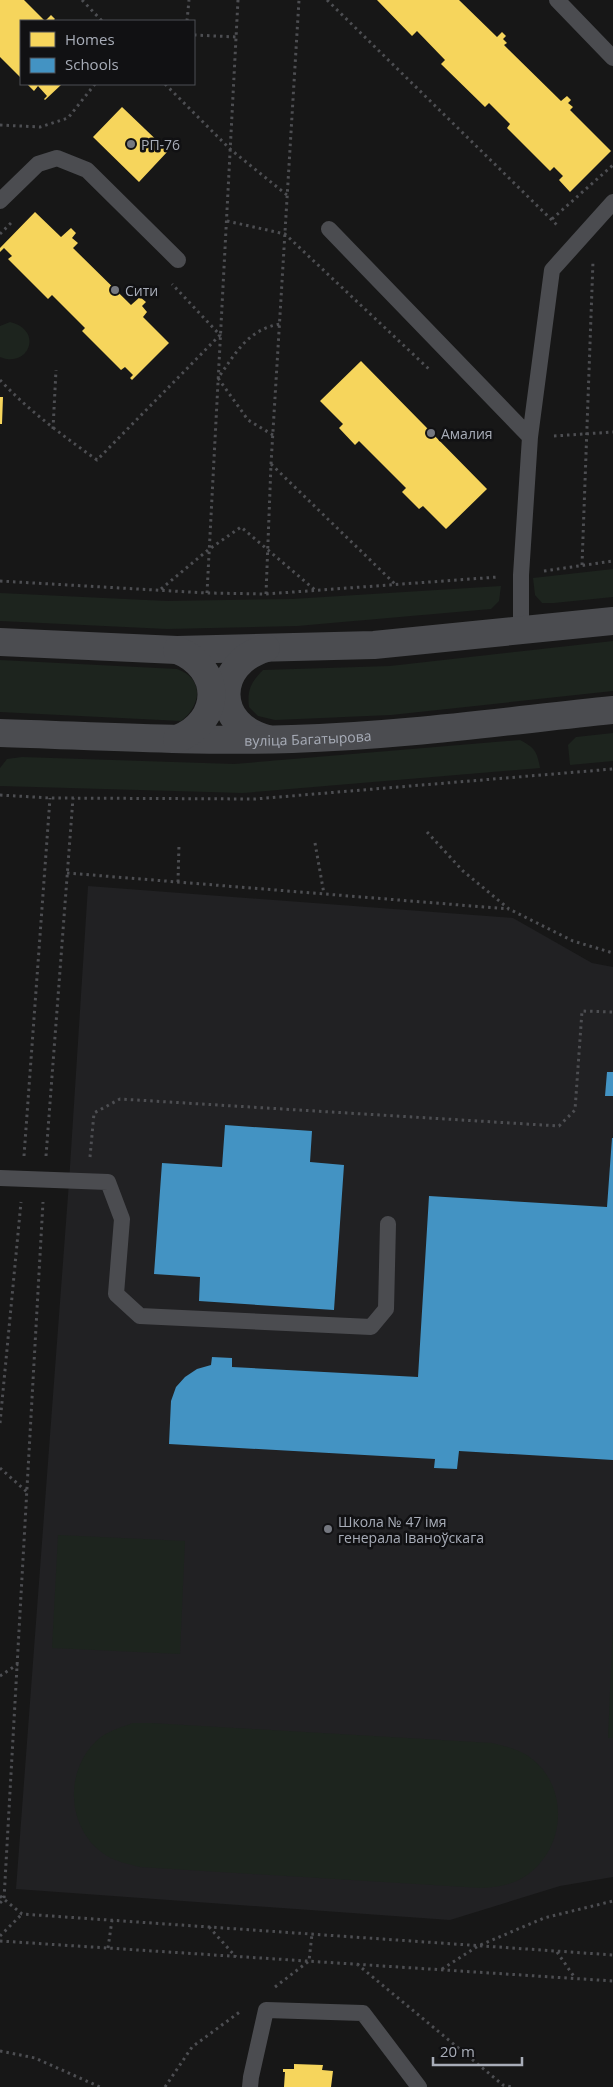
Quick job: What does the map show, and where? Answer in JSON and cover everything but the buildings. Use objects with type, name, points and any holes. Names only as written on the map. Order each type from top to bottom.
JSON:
[{"type":"street","points":[[0,642],[177,650],[374,645],[613,621]]},
{"type":"street","points":[[267,647],[254,652],[238,664],[228,683],[227,696],[230,710],[236,721],[245,730],[257,736],[270,739]]},
{"type":"street","points":[[177,650],[199,662],[211,684],[212,696],[210,708],[197,728],[188,735],[177,739]]},
{"type":"street","name":"вуліца Багатырова","points":[[0,734],[177,739],[270,739],[380,734],[613,710]]},
{"type":"lane","points":[[557,0],[613,58]]},
{"type":"lane","points":[[0,201],[38,164],[57,158],[87,170],[178,260]]},
{"type":"lane","points":[[521,631],[521,574],[530,437],[552,270],[613,202]]},
{"type":"lane","points":[[329,229],[530,437]]},
{"type":"lane","points":[[0,1178],[108,1182],[122,1219],[116,1294],[140,1316],[371,1327],[386,1309],[388,1224]]},
{"type":"lane","points":[[250,2087],[266,2010],[363,2013],[419,2087]]},
{"type":"path","points":[[82,0],[101,20]]},
{"type":"path","points":[[187,20],[189,0]]},
{"type":"path","points":[[207,593],[238,0]]},
{"type":"path","points":[[266,594],[273,435],[299,0]]},
{"type":"path","points":[[328,0],[552,219],[575,244]]},
{"type":"path","points":[[195,35],[236,38]]},
{"type":"path","points":[[0,125],[40,127],[68,118],[94,85]]},
{"type":"path","points":[[166,85],[230,149],[287,196]]},
{"type":"path","points":[[552,219],[613,165]]},
{"type":"path","points":[[0,234],[14,220]]},
{"type":"path","points":[[227,221],[285,234],[435,375]]},
{"type":"path","points":[[582,565],[594,252]]},
{"type":"path","points":[[166,277],[220,335]]},
{"type":"path","points":[[218,378],[246,340],[266,327],[280,324]]},
{"type":"path","points":[[0,380],[20,401],[53,429],[97,460],[220,335]]},
{"type":"path","points":[[53,429],[56,370]]},
{"type":"path","points":[[218,378],[248,420],[273,435]]},
{"type":"path","points":[[272,464],[397,585]]},
{"type":"path","points":[[161,590],[208,550],[241,526],[315,590]]},
{"type":"path","points":[[0,581],[207,593],[266,594],[521,574],[613,561]]},
{"type":"path","points":[[0,795],[50,798],[255,799],[613,769]]},
{"type":"path","points":[[0,1423],[23,1179],[50,798]]},
{"type":"path","points":[[0,1903],[4,1900],[44,1180],[73,798]]},
{"type":"path","points":[[427,832],[463,871],[509,909],[573,941],[613,953]]},
{"type":"path","points":[[315,843],[324,894]]},
{"type":"path","points":[[178,882],[179,844]]},
{"type":"path","points":[[67,873],[509,909]]},
{"type":"path","points":[[88,1182],[94,1113],[120,1099],[559,1126],[575,1110],[582,1010],[613,1012]]},
{"type":"path","points":[[0,1468],[28,1492]]},
{"type":"path","points":[[0,1676],[18,1663]]},
{"type":"path","points":[[0,1896],[22,1914],[613,1956]]},
{"type":"path","points":[[442,1970],[478,1946],[544,1918],[613,1902]]},
{"type":"path","points":[[0,1936],[22,1914]]},
{"type":"path","points":[[108,1948],[112,1920]]},
{"type":"path","points":[[208,1927],[236,1957]]},
{"type":"path","points":[[270,1990],[310,1961],[312,1934]]},
{"type":"path","points":[[0,1941],[613,1981]]},
{"type":"path","points":[[556,1952],[575,1978]]},
{"type":"path","points":[[357,1964],[503,2085],[512,2087]]},
{"type":"path","points":[[165,2087],[192,2047],[247,2007]]},
{"type":"path","points":[[0,2052],[35,2058],[100,2087]]},
{"type":"shaded area","points":[[10,322],[21,326],[27,333],[29,340],[29,347],[19,358],[0,357],[0,326]]},
{"type":"shaded area","points":[[613,569],[613,597],[542,603],[535,595],[533,578]]},
{"type":"shaded area","points":[[501,586],[499,601],[491,609],[297,626],[167,629],[0,621],[0,593],[167,601],[292,599]]},
{"type":"shaded area","points":[[613,641],[613,691],[391,715],[275,720],[258,716],[249,707],[251,687],[255,678],[263,670],[390,666]]},
{"type":"shaded area","points":[[0,660],[177,669],[186,673],[196,685],[196,700],[188,715],[181,721],[0,712]]},
{"type":"shaded area","points":[[613,733],[613,761],[570,765],[568,745],[576,737]]},
{"type":"shaded area","points":[[520,740],[529,745],[534,751],[540,768],[243,793],[0,786],[0,768],[7,759],[22,757],[234,764]]},
{"type":"shaded area","name":"Школа № 47 імя генерала Іваноўскага","points":[[88,886],[513,918],[592,963],[613,967],[613,1877],[560,1886],[450,1920],[16,1889],[69,1182]]},
{"type":"shaded area","points":[[58,1535],[185,1541],[180,1654],[52,1648]]},
{"type":"shaded area","points":[[613,1622],[613,1738],[608,1738]]},
{"type":"shaded area","points":[[133,1723],[492,1743],[509,1747],[525,1754],[539,1765],[549,1779],[556,1795],[557,1828],[552,1845],[531,1872],[514,1882],[488,1888],[140,1867],[123,1863],[107,1856],[93,1845],[83,1831],[77,1815],[74,1798],[75,1781],[80,1765],[89,1750],[101,1737]]},
{"type":"place","name":"РП-76","points":[[131,144]]},
{"type":"place","name":"Сити","points":[[115,290]]},
{"type":"place","name":"Амалия","points":[[431,433]]},
{"type":"place","name":"Школа № 47 імя генерала Іваноўскага","points":[[328,1529]]}]
